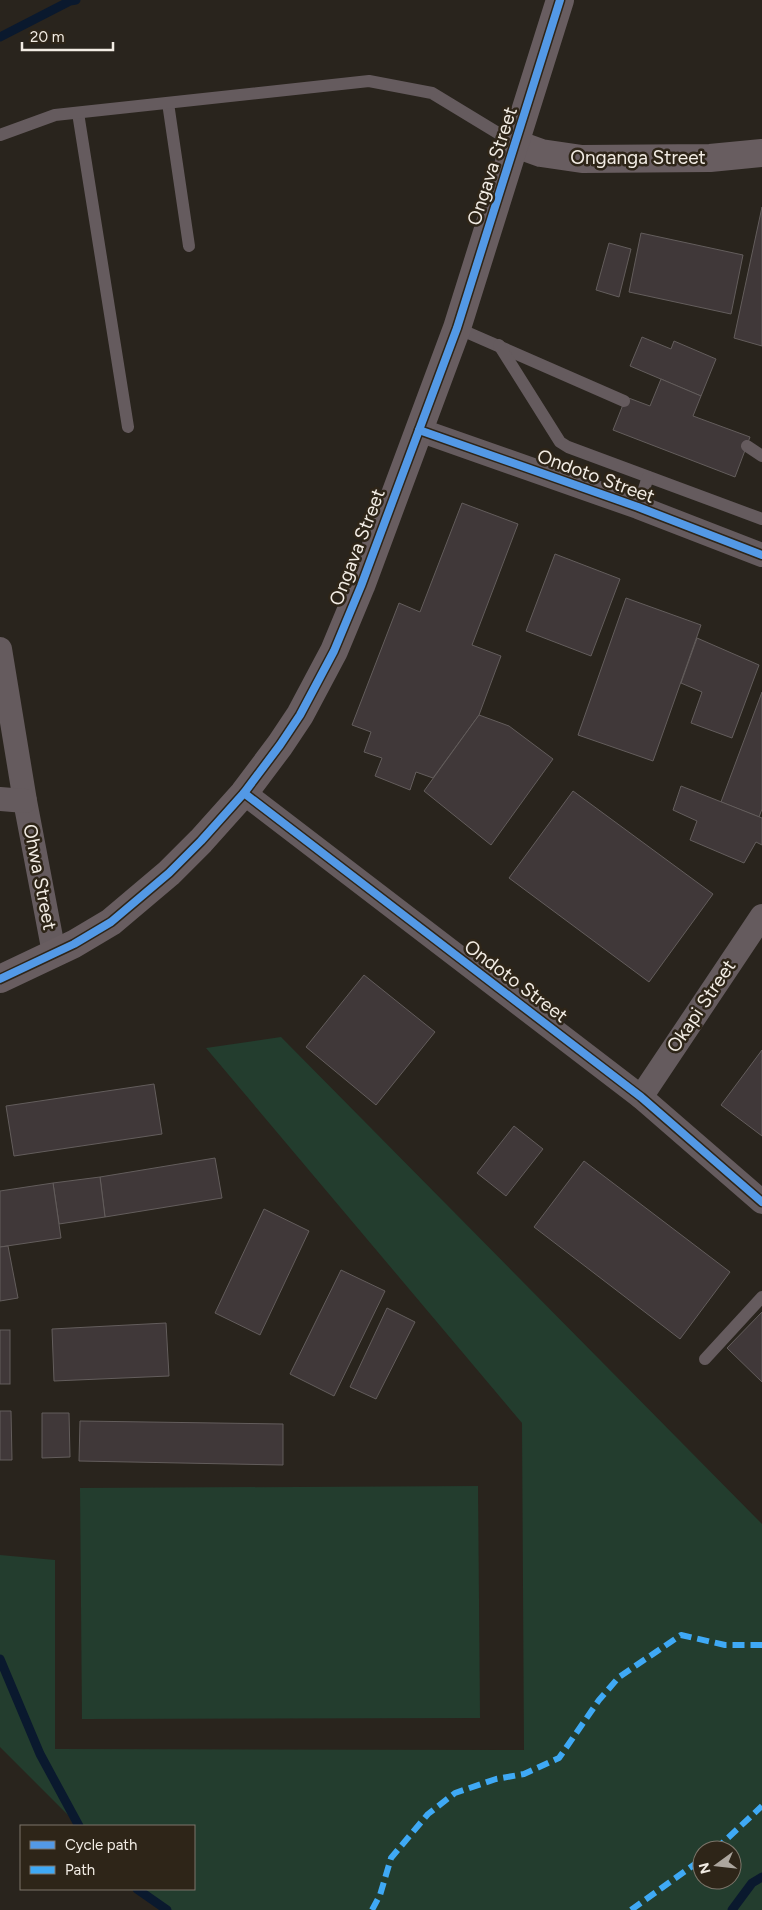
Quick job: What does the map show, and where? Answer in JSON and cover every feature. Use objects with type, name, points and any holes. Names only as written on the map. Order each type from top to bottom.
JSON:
[{"type":"street","name":"Ongava Street","points":[[0,979],[54,954],[111,922],[175,867],[201,842],[244,793],[300,715],[334,651],[457,328],[560,0]]},
{"type":"street","name":"Onganga Street","points":[[516,144],[541,153],[582,159],[710,158],[762,153]]},
{"type":"street","name":"Ondoto Street","points":[[419,430],[638,507],[762,555]]},
{"type":"street","name":"Ohwa Street","points":[[0,649],[25,801],[54,954]]},
{"type":"street","name":"Ondoto Street","points":[[244,793],[641,1097],[762,1202]]},
{"type":"street","name":"Ohwa Street","points":[[0,798],[25,801]]},
{"type":"street","name":"Okapi Street","points":[[641,1097],[762,916]]},
{"type":"lane","points":[[0,135],[56,115],[369,81],[432,93],[516,144]]},
{"type":"lane","points":[[168,103],[189,246]]},
{"type":"lane","points":[[78,113],[128,427]]},
{"type":"lane","points":[[457,328],[624,401]]},
{"type":"lane","points":[[499,345],[560,442],[568,447],[762,519]]},
{"type":"lane","points":[[747,446],[762,456]]},
{"type":"lane","points":[[638,507],[648,477]]},
{"type":"lane","points":[[706,1359],[762,1297]]},
{"type":"green space","points":[[281,1037],[762,1524],[762,1910],[167,1910],[138,1890],[195,1890],[195,1825],[78,1825],[0,1747],[0,1555],[55,1560],[55,1749],[524,1750],[522,1423],[206,1048]]},
{"type":"green space","points":[[478,1486],[480,1718],[82,1719],[80,1488]]},
{"type":"building","points":[[762,207],[762,346],[734,338]]},
{"type":"building","points":[[641,233],[743,255],[731,314],[629,292]]},
{"type":"building","points":[[609,243],[631,249],[619,297],[596,290]]},
{"type":"building","points":[[642,337],[671,349],[674,341],[716,359],[701,396],[630,366]]},
{"type":"building","points":[[661,379],[701,396],[693,416],[750,437],[735,477],[613,430],[626,397],[650,406]]},
{"type":"building","points":[[462,503],[518,524],[472,645],[501,656],[479,715],[433,778],[416,772],[410,790],[375,776],[382,758],[364,752],[371,732],[352,725],[399,603],[420,612]]},
{"type":"building","points":[[555,554],[620,579],[591,656],[526,631]]},
{"type":"building","points":[[626,598],[701,625],[653,761],[578,735]]},
{"type":"building","points":[[697,638],[759,665],[732,738],[691,723],[702,692],[681,683]]},
{"type":"building","points":[[762,692],[762,809],[759,817],[721,802]]},
{"type":"building","points":[[479,715],[509,726],[553,759],[491,845],[424,791]]},
{"type":"building","points":[[681,786],[762,818],[762,845],[756,842],[744,863],[690,840],[697,821],[673,810]]},
{"type":"building","points":[[573,791],[713,894],[649,982],[509,878]]},
{"type":"building","points":[[364,975],[435,1032],[376,1105],[306,1047]]},
{"type":"building","points":[[762,1050],[762,1136],[721,1105]]},
{"type":"building","points":[[154,1084],[162,1134],[14,1156],[6,1106]]},
{"type":"building","points":[[514,1126],[543,1149],[506,1196],[477,1173]]},
{"type":"building","points":[[215,1158],[222,1198],[105,1217],[100,1177]]},
{"type":"building","points":[[584,1161],[730,1272],[680,1339],[534,1227]]},
{"type":"building","points":[[100,1177],[105,1217],[59,1224],[53,1183]]},
{"type":"building","points":[[53,1183],[61,1238],[0,1247],[0,1191]]},
{"type":"building","points":[[264,1209],[309,1231],[260,1335],[215,1313]]},
{"type":"building","points":[[8,1246],[18,1298],[0,1301],[0,1247]]},
{"type":"building","points":[[341,1270],[385,1291],[334,1396],[290,1374]]},
{"type":"building","points":[[387,1308],[415,1322],[376,1399],[350,1387]]},
{"type":"building","points":[[762,1312],[762,1382],[727,1348]]},
{"type":"building","points":[[166,1323],[169,1376],[54,1381],[52,1329]]},
{"type":"building","points":[[0,1330],[10,1330],[10,1384],[0,1384]]},
{"type":"building","points":[[0,1411],[11,1411],[12,1460],[0,1460]]},
{"type":"building","points":[[42,1413],[69,1413],[70,1457],[42,1458]]},
{"type":"building","points":[[80,1421],[283,1424],[283,1465],[79,1461]]},
{"type":"waterway","points":[[0,37],[70,1],[76,0]]},
{"type":"waterway","points":[[0,1659],[40,1754],[78,1825]]},
{"type":"waterway","points":[[732,1910],[752,1883],[762,1877]]},
{"type":"waterway","points":[[138,1890],[167,1910]]},
{"type":"marked path","points":[[372,1910],[380,1895],[391,1858],[428,1814],[455,1793],[496,1779],[524,1774],[559,1758],[599,1700],[619,1677],[681,1635],[725,1645],[762,1645]]},
{"type":"marked path","points":[[726,1840],[762,1806]]},
{"type":"marked path","points":[[631,1910],[692,1866]]},
{"type":"cycle path","points":[[0,979],[74,944],[111,922],[169,873],[244,793],[300,715],[334,651],[361,586],[457,328],[560,0]]},
{"type":"cycle path","points":[[419,430],[638,507],[762,555]]},
{"type":"cycle path","points":[[244,793],[641,1097],[762,1202]]}]
